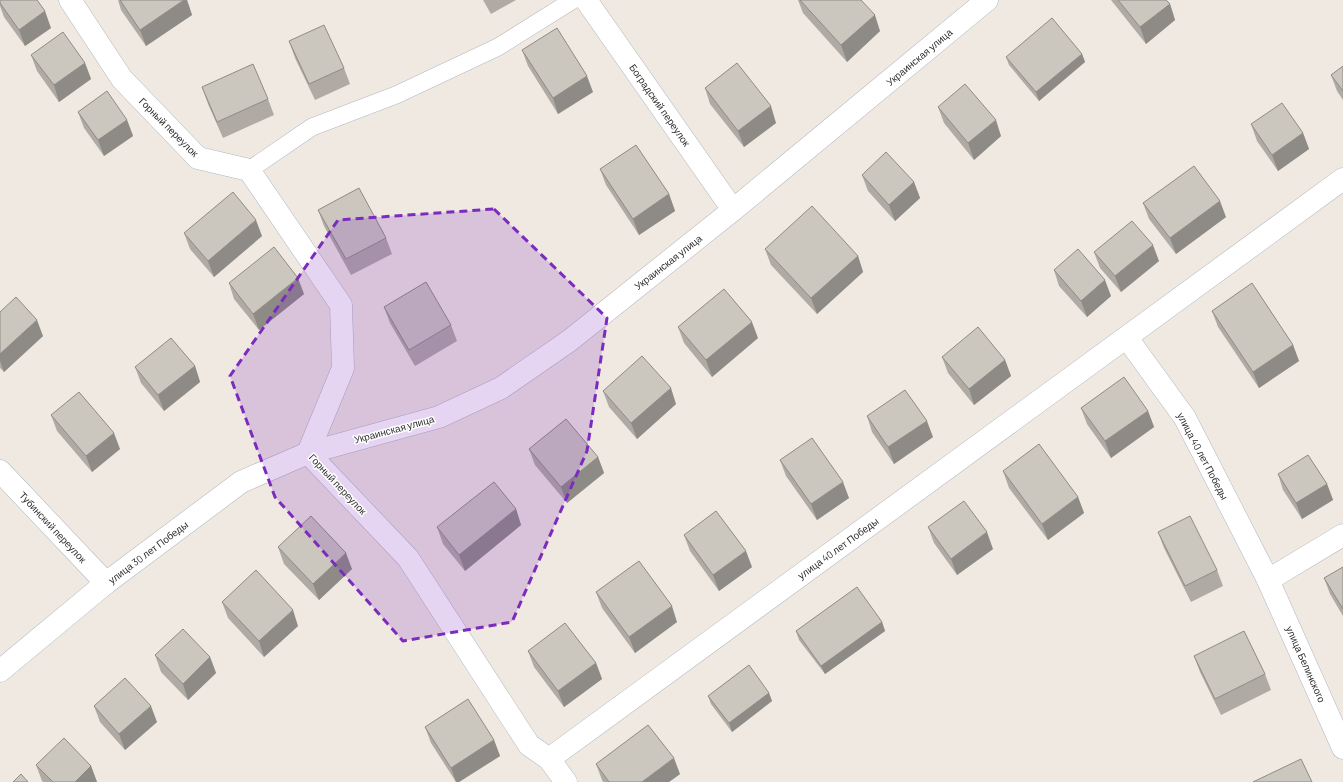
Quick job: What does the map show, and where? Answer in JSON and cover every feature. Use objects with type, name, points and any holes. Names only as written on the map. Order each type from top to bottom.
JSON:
[{"type":"street","name":"Горный переулок","points":[[70,0],[122,79],[198,158],[249,170],[341,305],[343,368],[308,453],[408,558],[529,745],[549,759],[566,782]]},
{"type":"street","name":"Боградский переулок","points":[[586,0],[733,210]]},
{"type":"street","name":"Украинская улица","points":[[308,453],[439,416],[501,388],[569,341],[733,210],[987,0]]},
{"type":"street","name":"улица 40 лет Победы","points":[[549,759],[1343,179]]},
{"type":"street","name":"улица 40 лет Победы","points":[[1127,338],[1185,418],[1268,580]]},
{"type":"street","name":"улица 30 лет Победы","points":[[0,671],[106,583],[241,482],[308,453]]},
{"type":"street","name":"Тубинский переулок","points":[[0,471],[106,583]]},
{"type":"street","points":[[1268,580],[1343,535]]},
{"type":"street","name":"улица Белинского","points":[[1268,580],[1343,748]]},
{"type":"lane","points":[[249,170],[312,127],[396,95],[498,47],[573,0]]},
{"type":"highlighted area","points":[[494,209],[607,318],[587,451],[512,622],[403,641],[275,497],[230,376],[338,220]]},
{"type":"building","points":[[0,0],[37,0],[45,11],[19,30],[0,3]]},
{"type":"building","points":[[120,0],[184,0],[140,30]]},
{"type":"building","points":[[800,0],[861,0],[875,15],[841,45]]},
{"type":"building","points":[[1118,0],[1166,0],[1170,4],[1140,27]]},
{"type":"building","points":[[1052,18],[1082,54],[1036,92],[1006,57]]},
{"type":"building","points":[[324,25],[344,68],[309,84],[289,41]]},
{"type":"building","points":[[557,28],[587,76],[553,98],[522,50]]},
{"type":"building","points":[[63,32],[85,63],[54,85],[31,55]]},
{"type":"building","points":[[737,63],[771,106],[738,131],[705,88]]},
{"type":"building","points":[[253,64],[268,99],[217,122],[202,87]]},
{"type":"building","points":[[1343,66],[1343,91],[1331,75]]},
{"type":"building","points":[[965,84],[996,120],[968,143],[938,107]]},
{"type":"building","points":[[107,91],[127,120],[98,140],[78,112]]},
{"type":"building","points":[[1282,103],[1303,133],[1272,155],[1251,124]]},
{"type":"building","points":[[636,145],[669,194],[633,219],[600,169]]},
{"type":"building","points":[[886,152],[914,182],[889,205],[862,175]]},
{"type":"building","points":[[1194,166],[1220,201],[1170,238],[1143,203]]},
{"type":"building","points":[[359,188],[386,238],[346,259],[318,210]]},
{"type":"building","points":[[233,192],[256,220],[208,261],[184,233]]},
{"type":"building","points":[[812,206],[858,256],[811,298],[765,249]]},
{"type":"building","points":[[1132,221],[1153,245],[1115,276],[1094,252]]},
{"type":"building","points":[[274,247],[298,278],[253,314],[229,283]]},
{"type":"building","points":[[1078,249],[1105,280],[1081,301],[1054,270]]},
{"type":"building","points":[[426,282],[451,325],[409,350],[384,307]]},
{"type":"building","points":[[1252,283],[1293,345],[1253,372],[1212,311]]},
{"type":"building","points":[[724,289],[752,322],[706,360],[678,327]]},
{"type":"building","points":[[16,297],[37,320],[0,354],[0,312]]},
{"type":"building","points":[[978,327],[1005,360],[969,389],[942,357]]},
{"type":"building","points":[[171,338],[195,366],[158,395],[135,367]]},
{"type":"building","points":[[642,356],[671,388],[631,423],[603,391]]},
{"type":"building","points":[[1124,377],[1148,411],[1105,441],[1081,408]]},
{"type":"building","points":[[905,390],[927,421],[888,447],[867,416]]},
{"type":"building","points":[[79,392],[114,433],[86,456],[51,415]]},
{"type":"building","points":[[566,419],[598,457],[561,487],[529,449]]},
{"type":"building","points":[[812,438],[843,482],[811,504],[780,460]]},
{"type":"building","points":[[1039,444],[1078,497],[1042,524],[1003,471]]},
{"type":"building","points":[[1308,455],[1327,484],[1296,503],[1278,474]]},
{"type":"building","points":[[494,482],[516,509],[459,555],[437,527]]},
{"type":"building","points":[[964,501],[987,532],[951,559],[928,527]]},
{"type":"building","points":[[716,511],[746,551],[713,575],[684,535]]},
{"type":"building","points":[[311,516],[346,553],[313,584],[278,547]]},
{"type":"building","points":[[1190,516],[1217,570],[1185,586],[1158,532]]},
{"type":"building","points":[[639,561],[672,606],[629,637],[596,592]]},
{"type":"building","points":[[1343,567],[1343,609],[1324,578]]},
{"type":"building","points":[[256,570],[293,610],[259,641],[222,602]]},
{"type":"building","points":[[857,587],[882,622],[821,666],[796,631]]},
{"type":"building","points":[[565,623],[596,663],[558,691],[528,651]]},
{"type":"building","points":[[183,629],[210,657],[183,684],[155,655]]},
{"type":"building","points":[[1244,631],[1265,674],[1215,699],[1194,656]]},
{"type":"building","points":[[749,665],[769,693],[729,723],[708,696]]},
{"type":"building","points":[[125,678],[151,706],[119,734],[94,706]]},
{"type":"building","points":[[468,699],[494,740],[451,768],[425,727]]},
{"type":"building","points":[[648,725],[674,758],[642,782],[609,782],[596,764]]},
{"type":"building","points":[[64,738],[91,766],[75,782],[53,782],[36,765]]},
{"type":"building","points":[[1301,759],[1312,782],[1253,782]]},
{"type":"building","points":[[21,774],[28,782],[13,782]]}]
